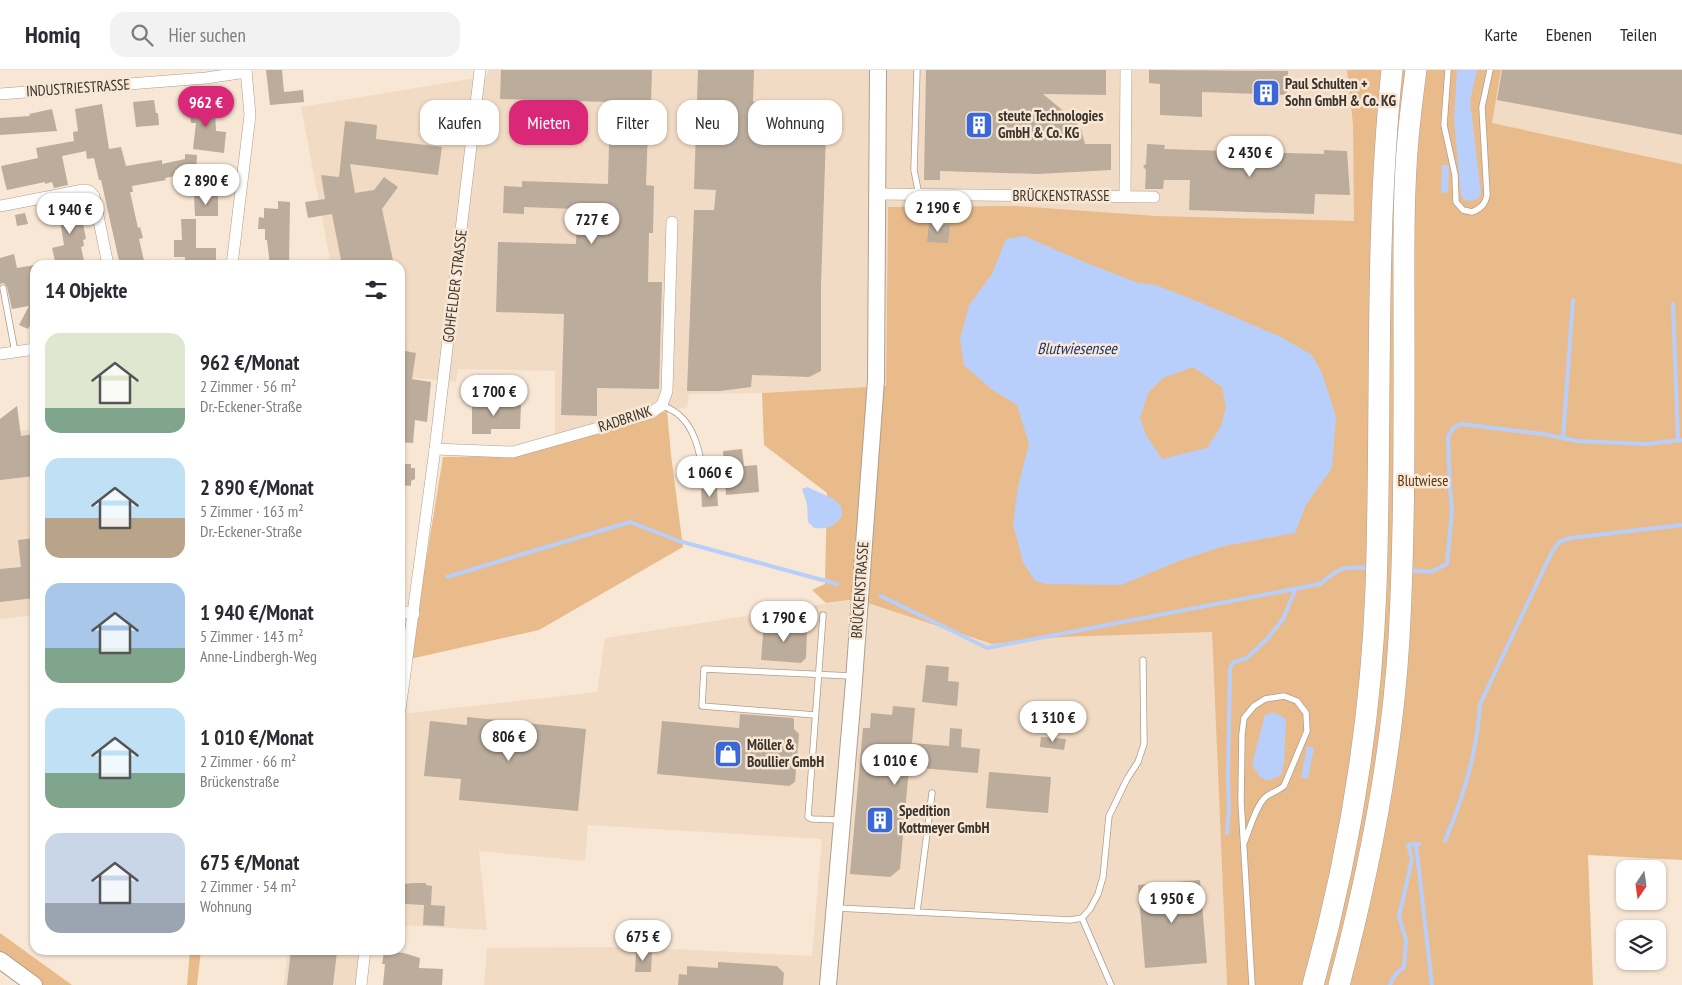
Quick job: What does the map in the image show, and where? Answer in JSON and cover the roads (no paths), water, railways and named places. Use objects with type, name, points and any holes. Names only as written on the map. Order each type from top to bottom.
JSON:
[{"type":"highway","points":[[1313,985],[1330,924],[1349,835],[1366,724],[1376,590],[1382,203],[1385,130],[1392,70]]},
{"type":"highway","points":[[1339,985],[1375,833],[1394,692],[1402,551],[1404,198],[1408,138],[1416,70]]},
{"type":"main road","name":"BRÜCKENSTRASSE","points":[[828,985],[876,380],[878,70]]},
{"type":"main road","points":[[0,960],[34,985]]},
{"type":"street","name":"GOHFELDER STRASSE","points":[[405,676],[435,449],[480,70]]},
{"type":"street","name":"BRÜCKENSTRASSE","points":[[1125,196],[1126,70]]},
{"type":"street","name":"INDUSTRIESTRASSE","points":[[0,94],[206,78],[246,71]]},
{"type":"street","points":[[233,260],[250,115],[246,71]]},
{"type":"street","points":[[0,206],[89,190],[94,196],[107,260]]},
{"type":"street","name":"BRÜCKENSTRASSE","points":[[877,194],[1154,197]]},
{"type":"street","name":"RADBRINK","points":[[435,449],[513,452],[651,413],[662,405],[667,391],[672,222]]},
{"type":"street","points":[[0,354],[30,350]]},
{"type":"street","points":[[405,612],[414,614]]},
{"type":"street","points":[[361,985],[364,955]]},
{"type":"lane","points":[[917,70],[914,170],[920,195]]},
{"type":"lane","points":[[1448,70],[1444,125],[1455,174],[1456,202],[1463,210],[1472,212],[1481,208],[1488,195],[1482,107],[1490,70]]},
{"type":"lane","points":[[3,288],[15,352]]},
{"type":"lane","points":[[662,405],[679,415],[687,424],[694,437],[706,482]]},
{"type":"lane","points":[[823,615],[808,817],[812,819],[842,820]]},
{"type":"lane","points":[[835,908],[1070,920],[1082,918],[1090,909],[1098,894],[1103,877],[1109,816],[1127,779],[1138,762],[1144,744],[1143,660]]},
{"type":"lane","points":[[815,715],[702,706],[704,669],[854,676]]},
{"type":"lane","points":[[1244,843],[1261,801],[1267,795],[1277,792],[1284,786],[1307,731],[1306,713],[1297,701],[1284,696],[1259,702],[1244,718],[1241,776],[1244,843],[1252,985]]},
{"type":"lane","points":[[916,912],[932,793]]},
{"type":"lane","points":[[1082,918],[1111,985]]},
{"type":"water","points":[[1457,70],[1477,70],[1470,101],[1481,193],[1478,199],[1470,201],[1464,200],[1461,195],[1454,119]]},
{"type":"water","points":[[1442,165],[1449,165],[1448,193],[1441,192]]},
{"type":"water","name":"Blutwiesensee","points":[[1024,236],[1138,283],[1156,285],[1281,337],[1312,355],[1322,373],[1336,417],[1332,468],[1306,505],[1295,533],[1224,546],[1179,561],[1121,585],[1046,584],[1035,581],[1023,562],[1013,524],[1018,487],[1029,444],[1017,405],[991,389],[964,365],[960,339],[969,305],[992,274],[1006,239]],"holes":[[[1193,367],[1222,387],[1226,407],[1221,426],[1207,448],[1162,459],[1146,435],[1140,418],[1148,393],[1163,378]]]},
{"type":"water","points":[[807,487],[832,498],[841,506],[842,516],[836,523],[827,528],[814,528],[808,522],[807,504],[802,489]]},
{"type":"water","points":[[1274,712],[1286,719],[1284,762],[1281,775],[1266,780],[1260,777],[1252,764],[1265,715]]},
{"type":"water","points":[[1307,746],[1314,748],[1308,779],[1301,777]]},
{"type":"waterway","points":[[1563,438],[1573,300]]},
{"type":"waterway","points":[[1673,304],[1678,440]]},
{"type":"waterway","points":[[1409,570],[1431,572],[1447,564],[1452,510],[1448,438],[1453,428],[1461,424],[1543,434],[1577,441],[1646,444],[1682,440]]},
{"type":"waterway","points":[[447,577],[630,522],[679,541],[837,584]]},
{"type":"waterway","points":[[1445,841],[1458,807],[1473,757],[1480,704],[1551,554],[1559,542],[1570,538],[1682,525]]},
{"type":"waterway","points":[[881,596],[987,648],[1320,584],[1332,574],[1342,569],[1354,567],[1370,568]]},
{"type":"waterway","points":[[1227,833],[1229,809],[1230,668],[1234,662],[1247,658],[1268,638],[1283,619],[1296,588]]},
{"type":"waterway","points":[[1416,844],[1432,985]]},
{"type":"waterway","points":[[1390,985],[1395,975],[1404,967],[1406,940],[1399,917],[1412,859],[1408,845],[1419,844]]},
{"type":"place","name":"Paul Schulten + Sohn GmbH & Co. KG","points":[[1266,93]]},
{"type":"place","name":"steute Technologies GmbH & Co. KG","points":[[979,125]]},
{"type":"place","name":"Möller & Boullier GmbH","points":[[728,754]]},
{"type":"place","name":"Spedition Kottmeyer GmbH","points":[[880,820]]},
{"type":"park label","name":"Blutwiese","points":[[1423,481]]}]
